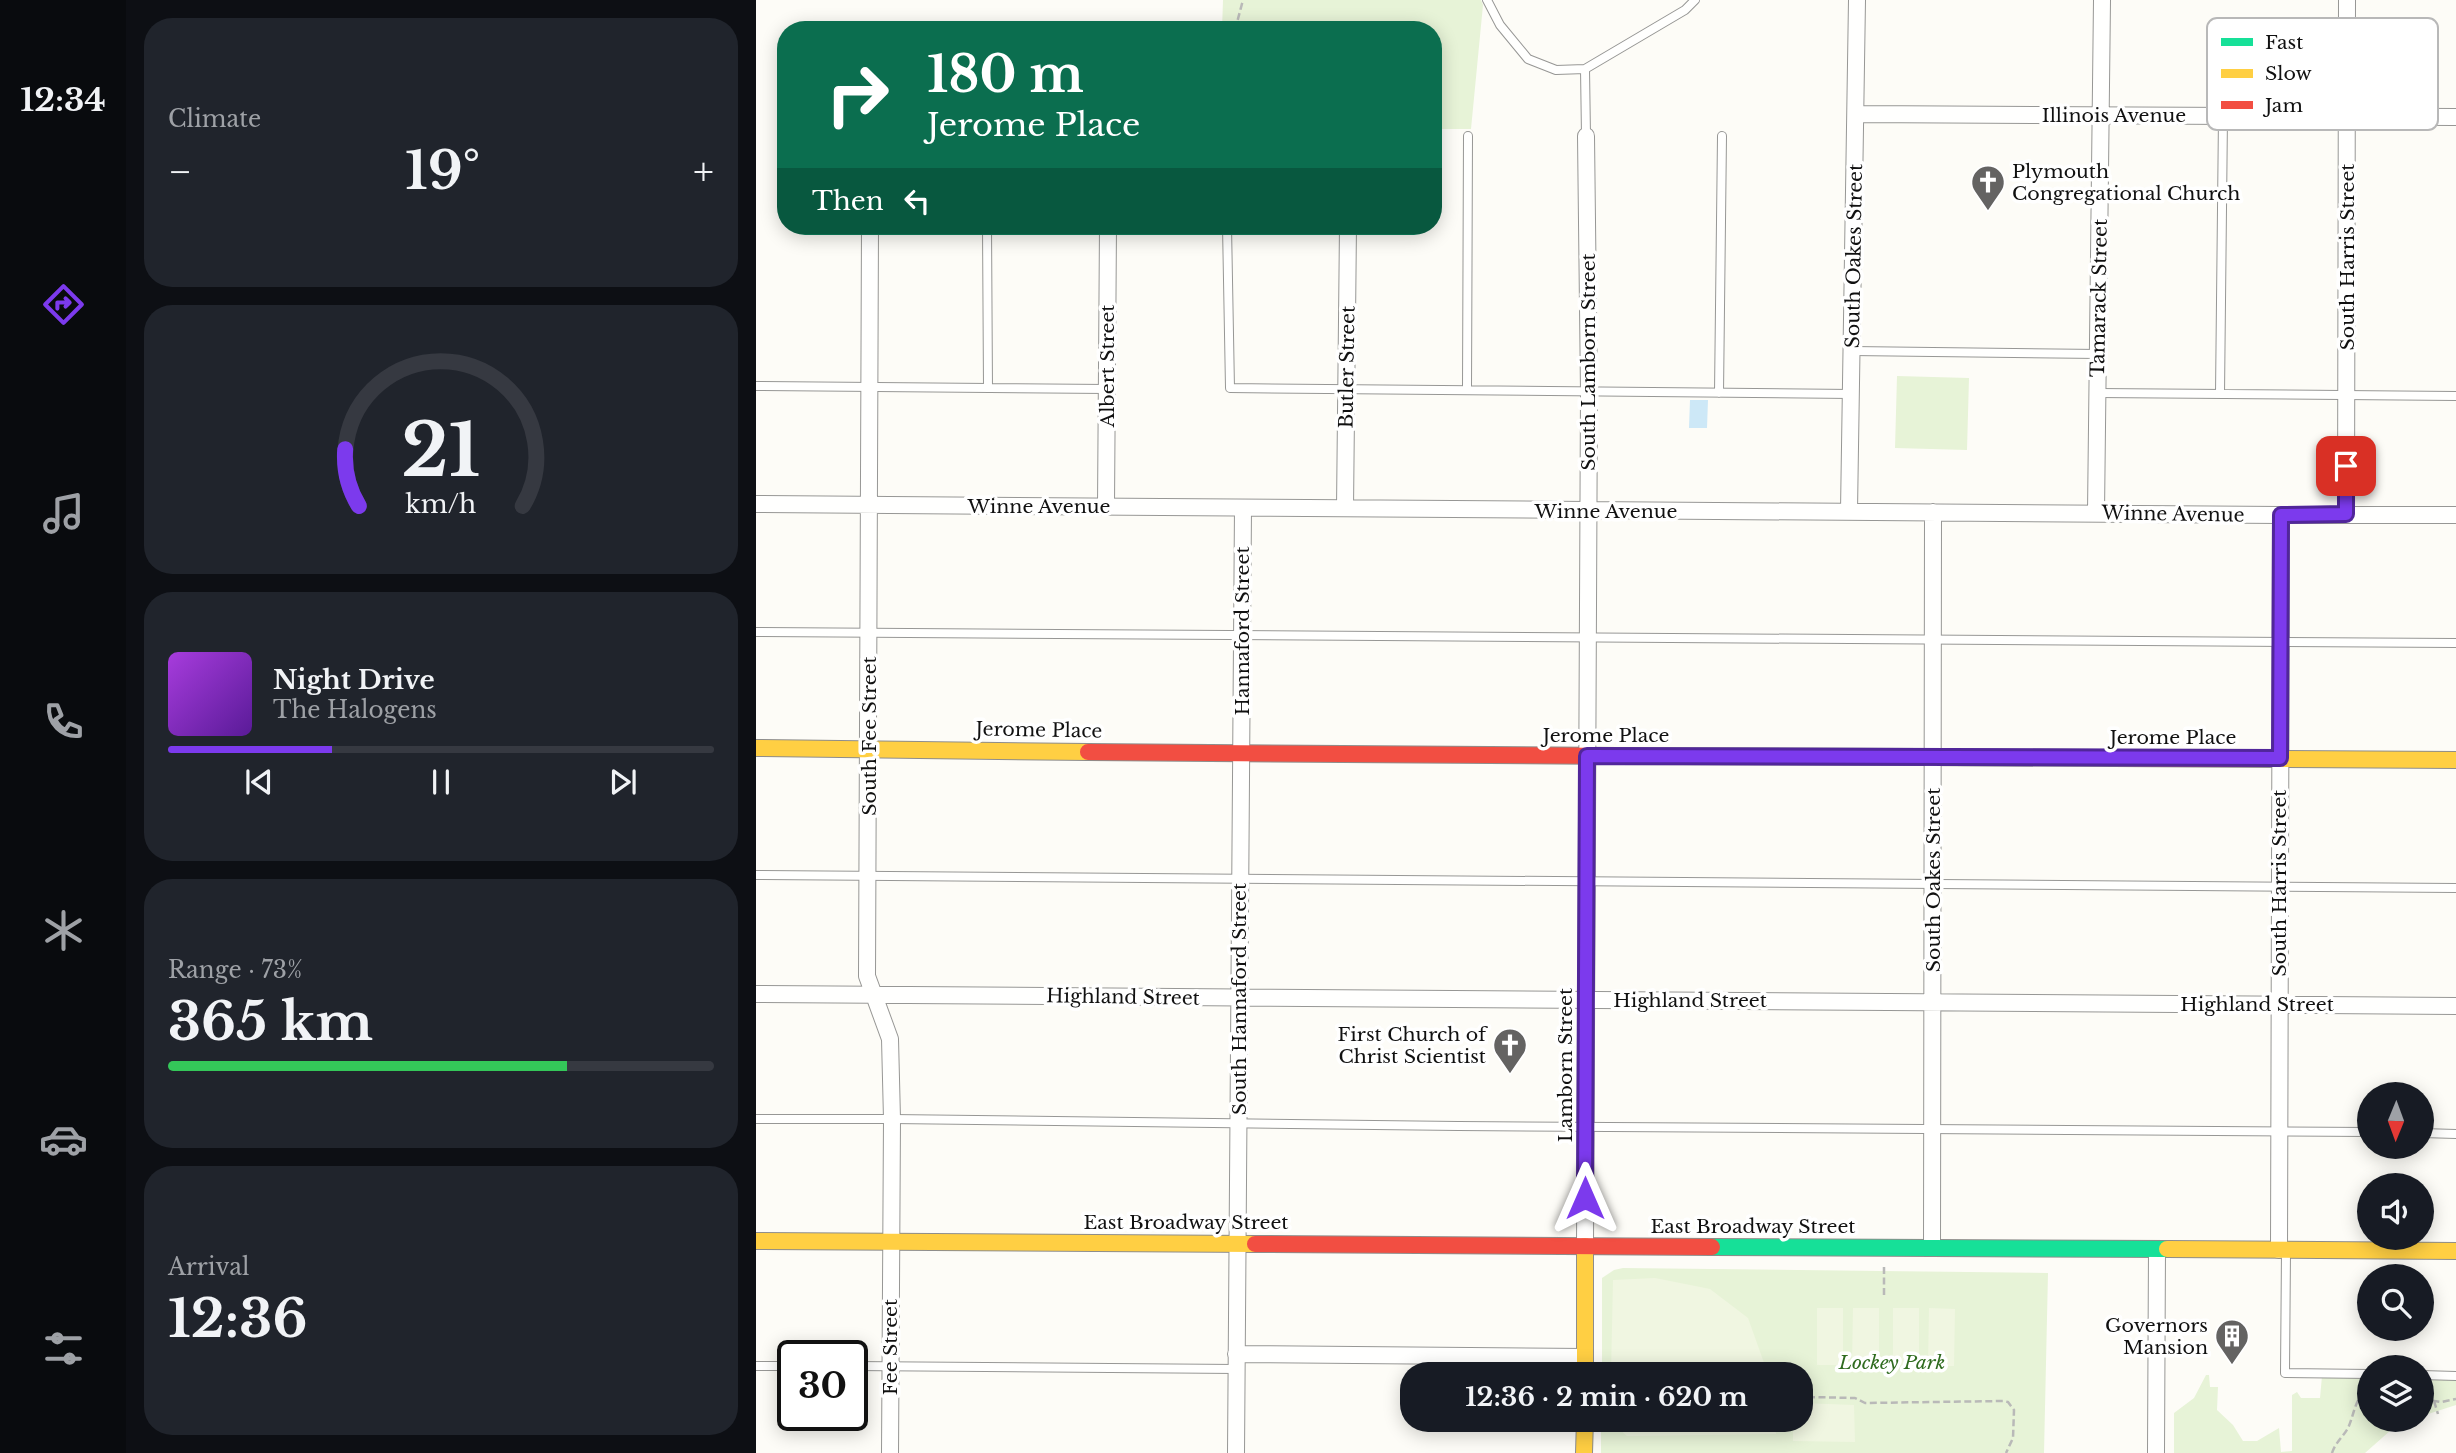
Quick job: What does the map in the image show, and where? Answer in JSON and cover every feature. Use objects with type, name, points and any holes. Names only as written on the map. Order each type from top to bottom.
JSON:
[{"type":"street","name":"South Oakes Street","points":[[1849,511],[1857,0]]},
{"type":"street","name":"Tamarack Street","points":[[2096,512],[2102,0]]},
{"type":"street","name":"South Harris Street","points":[[2347,0],[2347,18]]},
{"type":"street","name":"Illinois Avenue","points":[[1857,114],[2207,116]]},
{"type":"street","name":"Illinois Avenue","points":[[2438,117],[2456,117]]},
{"type":"street","name":"South Harris Street","points":[[2346,514],[2348,130]]},
{"type":"street","name":"South Lamborn Street","points":[[1586,136],[1589,392],[1587,756]]},
{"type":"street","name":"South Fee Street","points":[[870,235],[867,976],[890,1039],[891,1241]]},
{"type":"street","name":"Albert Street","points":[[1106,506],[1108,235]]},
{"type":"street","name":"Butler Street","points":[[1345,508],[1348,235]]},
{"type":"street","name":"Winne Avenue","points":[[756,504],[2456,515]]},
{"type":"street","name":"Hannaford Street","points":[[1241,754],[1243,508]]},
{"type":"street","name":"South Oakes Street","points":[[1932,1248],[1933,512]]},
{"type":"street","name":"South Harris Street","points":[[2281,515],[2279,1131],[2282,1250]]},
{"type":"street","name":"Jerome Place","points":[[756,748],[1241,754],[2456,760]]},
{"type":"street","name":"South Hannaford Street","points":[[1236,1453],[1241,754]]},
{"type":"street","name":"Lamborn Street","points":[[1585,1362],[1587,756]]},
{"type":"street","name":"Highland Street","points":[[756,994],[2456,1006]]},
{"type":"street","name":"East Broadway Street","points":[[756,1241],[2456,1251]]},
{"type":"street","name":"Fee Street","points":[[890,1453],[891,1241]]},
{"type":"street","points":[[2156,1453],[2157,1249]]},
{"type":"street","points":[[1236,1361],[1400,1363]]},
{"type":"street","points":[[1584,1432],[1584,1453]]},
{"type":"lane","points":[[1487,0],[1500,25],[1528,59],[1556,70],[1585,69],[1685,10],[1695,0]]},
{"type":"lane","points":[[1585,69],[1586,136]]},
{"type":"lane","points":[[2220,394],[2223,130]]},
{"type":"lane","points":[[1467,390],[1468,135]]},
{"type":"lane","points":[[1719,393],[1722,136]]},
{"type":"lane","points":[[987,235],[988,388]]},
{"type":"lane","points":[[1227,235],[1230,388],[1852,394]]},
{"type":"lane","points":[[1852,351],[2098,354]]},
{"type":"lane","points":[[756,386],[1107,389]]},
{"type":"lane","points":[[2098,393],[2456,396]]},
{"type":"lane","points":[[756,632],[2456,643]]},
{"type":"lane","points":[[756,875],[2456,888]]},
{"type":"lane","points":[[756,1119],[2357,1132]]},
{"type":"lane","points":[[2434,1133],[2456,1134]]},
{"type":"lane","points":[[2282,1250],[2285,1373],[2357,1374]]},
{"type":"lane","points":[[868,1366],[1236,1361]]},
{"type":"lane","points":[[756,1366],[777,1366]]},
{"type":"lane","points":[[2434,1375],[2456,1376]]},
{"type":"path","points":[[1237,21],[1243,0]]},
{"type":"path","points":[[1884,1268],[1884,1294]]},
{"type":"path","points":[[1813,1397],[1855,1398],[1865,1403],[2008,1402],[2014,1410],[2014,1428],[2006,1453]]},
{"type":"path","points":[[1825,1398],[1825,1404]]},
{"type":"path","points":[[2438,1414],[2434,1401],[2456,1399]]},
{"type":"path","points":[[2332,1453],[2348,1428],[2357,1402]]},
{"type":"green space","points":[[1223,0],[1481,0],[1483,5],[1471,129],[1442,129],[1442,21],[1222,21]]},
{"type":"green space","points":[[1897,376],[1969,378],[1967,450],[1895,448]]},
{"type":"green space","name":"Lockey Park","points":[[1614,1270],[2048,1273],[2044,1453],[1601,1453],[1601,1432],[1813,1432],[1813,1362],[1602,1362],[1602,1278]]},
{"type":"green space","points":[[1655,1278],[1710,1289],[1748,1318],[1764,1362],[1611,1362],[1613,1280]]},
{"type":"green space","points":[[1817,1308],[1843,1308],[1843,1365],[1817,1365]]},
{"type":"green space","points":[[1853,1308],[1879,1308],[1879,1366],[1852,1366]]},
{"type":"green space","points":[[1893,1308],[1919,1308],[1919,1366],[1893,1365]]},
{"type":"green space","points":[[1929,1308],[1955,1309],[1954,1366],[1928,1366]]},
{"type":"green space","points":[[2206,1375],[2209,1375],[2210,1387],[2218,1387],[2217,1410],[2233,1425],[2243,1441],[2257,1441],[2279,1428],[2281,1452],[2292,1451],[2292,1395],[2297,1392],[2301,1398],[2320,1398],[2322,1376],[2357,1377],[2357,1432],[2389,1432],[2365,1453],[2174,1453],[2174,1413],[2194,1398]]},
{"type":"green space","points":[[2434,1379],[2456,1380],[2456,1405],[2434,1412]]},
{"type":"green space","points":[[1813,1403],[1854,1405],[1855,1442],[1793,1441],[1793,1432],[1813,1432]]},
{"type":"green space","points":[[1623,1432],[1776,1434],[1627,1436]]},
{"type":"water","points":[[1690,400],[1708,400],[1707,428],[1689,428]]},
{"type":"traffic: fast","points":[[1712,1247],[2167,1249]]},
{"type":"traffic: slow","points":[[756,748],[1088,752]]},
{"type":"traffic: slow","points":[[1617,756],[1921,757]]},
{"type":"traffic: slow","points":[[2277,759],[2456,760]]},
{"type":"traffic: slow","points":[[756,1241],[1255,1244]]},
{"type":"traffic: slow","points":[[1585,1246],[1585,1362]]},
{"type":"traffic: slow","points":[[2167,1249],[2456,1251]]},
{"type":"traffic: slow","points":[[1584,1453],[1585,1432]]},
{"type":"traffic: jam","points":[[1088,752],[1617,756]]},
{"type":"traffic: jam","points":[[1921,757],[2277,759]]},
{"type":"traffic: jam","points":[[1255,1244],[1712,1247]]},
{"type":"place","name":"Plymouth Congregational Church","points":[[1988,212]]},
{"type":"place","name":"First Church of Christ Scientist","points":[[1510,1075]]},
{"type":"place","name":"Governors Mansion","points":[[2232,1366]]},
{"type":"route","points":[[1585,1198],[1587,756],[2280,758],[2281,515],[2346,514],[2346,466]]}]
